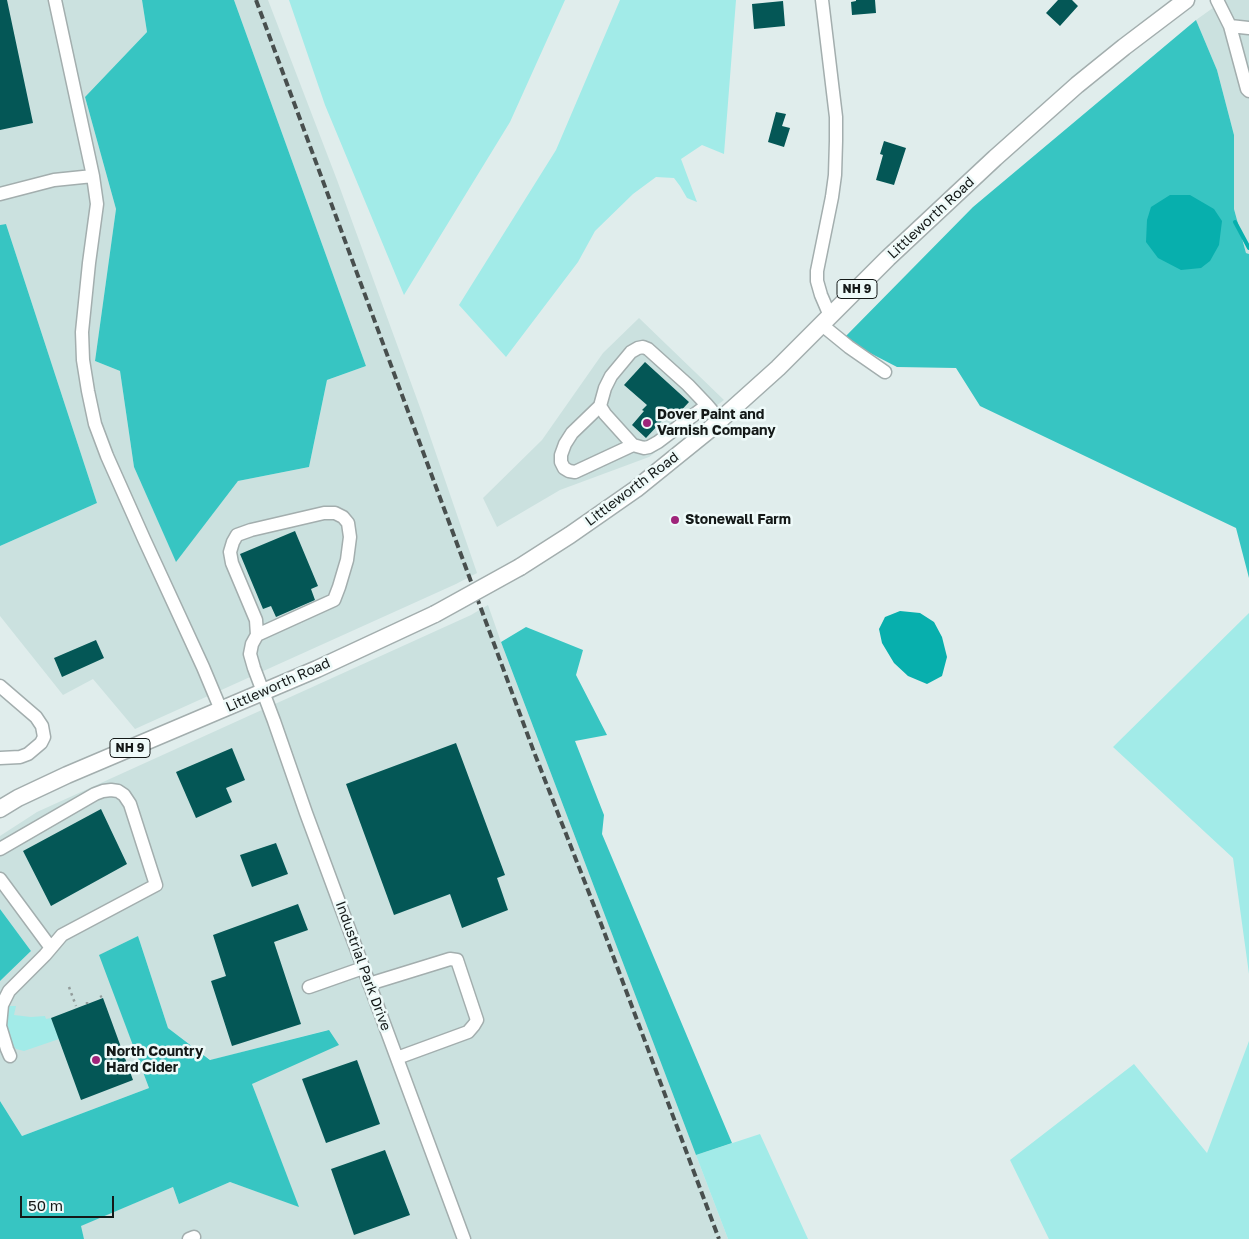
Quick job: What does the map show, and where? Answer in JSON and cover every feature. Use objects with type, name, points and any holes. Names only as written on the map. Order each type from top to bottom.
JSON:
[{"type":"main road","name":"Littleworth Road","points":[[0,809],[18,798],[67,775],[317,668],[435,614],[520,567],[570,535],[670,462],[720,420],[778,368],[888,258],[1002,151],[1077,85],[1186,0]]},
{"type":"street","points":[[55,0],[93,176],[97,204],[82,332],[83,360],[88,391],[96,424],[107,456],[221,710]]},
{"type":"street","points":[[822,0],[834,92],[836,141],[835,175],[817,271],[817,281],[826,320],[849,347],[885,372]]},
{"type":"street","points":[[1217,0],[1230,26],[1249,91]]},
{"type":"street","points":[[1230,26],[1249,28]]},
{"type":"street","points":[[0,194],[54,180],[93,176]]},
{"type":"street","points":[[707,405],[649,447],[634,446],[575,472],[564,468],[561,462],[561,455],[565,444],[572,433],[600,406],[604,388],[611,376],[631,352],[638,348],[648,349],[688,385],[707,405],[720,420]]},
{"type":"street","points":[[600,406],[634,446]]},
{"type":"street","points":[[324,513],[335,513],[343,517],[348,523],[350,537],[340,588],[334,600],[257,635],[256,620],[232,564],[230,552],[237,536],[250,530],[324,513]]},
{"type":"street","name":"Industrial Park Drive","points":[[257,635],[252,644],[250,654],[262,692],[464,1239]]},
{"type":"street","points":[[0,686],[36,716],[42,726],[44,737],[41,743],[28,754],[20,757],[0,758]]},
{"type":"street","points":[[0,849],[95,794],[103,791],[118,791],[124,795],[130,804],[156,885],[62,935],[9,991],[2,1006],[0,1026],[10,1056]]},
{"type":"street","points":[[0,879],[51,948]]},
{"type":"street","points":[[369,984],[450,958],[457,960],[477,1020],[474,1025],[468,1032],[397,1058]]},
{"type":"street","points":[[309,987],[363,968]]},
{"type":"path","points":[[69,987],[76,1006]]},
{"type":"shaded area","points":[[0,0],[142,0],[147,32],[85,97],[116,209],[95,361],[120,371],[134,467],[176,561],[238,481],[309,467],[327,380],[366,366],[234,0],[268,0],[337,180],[422,413],[477,573],[135,729],[93,679],[63,695],[0,616],[0,546],[97,503],[6,224],[0,225]]},
{"type":"shaded area","points":[[142,0],[234,0],[366,366],[327,380],[309,467],[238,481],[176,562],[134,467],[120,371],[95,361],[116,209],[85,97],[147,32]]},
{"type":"shaded area","points":[[289,0],[565,0],[510,122],[404,295],[325,105]]},
{"type":"shaded area","points":[[620,0],[736,0],[724,154],[702,145],[681,159],[697,202],[687,198],[674,178],[656,177],[633,194],[595,231],[578,262],[506,357],[459,305],[556,150]]},
{"type":"shaded area","points":[[1224,0],[1249,0],[1249,254],[1246,253],[1234,209],[1234,135],[1217,70],[1196,20]]},
{"type":"shaded area","points":[[1196,20],[1217,70],[1234,135],[1234,209],[1246,253],[1249,254],[1249,578],[1236,528],[980,406],[956,368],[897,367],[843,339],[973,207]]},
{"type":"shaded area","points":[[1170,195],[1190,195],[1214,209],[1222,221],[1219,245],[1210,261],[1201,268],[1181,270],[1158,258],[1146,242],[1147,220],[1151,207]]},
{"type":"shaded area","points":[[6,224],[97,503],[0,546],[0,225]]},
{"type":"shaded area","points":[[639,318],[724,400],[649,457],[560,490],[497,527],[483,498],[542,440],[603,353]]},
{"type":"shaded area","points":[[488,605],[728,1239],[84,1239],[80,1226],[173,1187],[179,1204],[230,1182],[298,1206],[252,1084],[328,1030],[211,1060],[168,1028],[138,936],[100,955],[149,1088],[22,1136],[0,1101],[0,981],[31,951],[0,909],[0,836],[37,812],[471,615]]},
{"type":"shaded area","points":[[900,611],[920,613],[934,622],[942,637],[947,657],[942,676],[927,684],[908,676],[894,663],[882,643],[879,629],[885,617]]},
{"type":"shaded area","points":[[1249,613],[1249,974],[1233,858],[1113,747]]},
{"type":"shaded area","points":[[526,627],[583,650],[576,675],[607,735],[575,741],[604,815],[602,834],[732,1143],[696,1155],[501,642]]},
{"type":"shaded area","points":[[0,909],[31,951],[0,981]]},
{"type":"shaded area","points":[[138,936],[168,1028],[210,1060],[329,1030],[339,1045],[252,1084],[299,1207],[230,1182],[179,1204],[173,1187],[81,1226],[84,1239],[0,1239],[0,1101],[22,1136],[149,1088],[99,955]]},
{"type":"shaded area","points":[[8,1006],[16,1006],[14,1015],[45,1016],[46,1019],[51,1018],[59,1039],[24,1051],[16,1049],[10,1042],[6,1027]]},
{"type":"shaded area","points":[[1249,1041],[1249,1239],[1049,1239],[1010,1160],[1134,1064],[1207,1153]]},
{"type":"shaded area","points":[[760,1134],[808,1239],[728,1239],[696,1155]]},
{"type":"building","points":[[0,0],[7,0],[33,123],[0,130]]},
{"type":"building","points":[[856,0],[875,0],[876,13],[852,15],[851,2]]},
{"type":"building","points":[[1058,0],[1072,0],[1078,6],[1060,26],[1046,13]]},
{"type":"building","points":[[783,1],[785,26],[754,29],[752,4]]},
{"type":"building","points":[[776,112],[786,114],[782,126],[790,128],[784,147],[768,142]]},
{"type":"building","points":[[884,141],[906,148],[894,185],[876,180],[883,155],[880,154]]},
{"type":"building","points":[[645,362],[689,402],[677,415],[672,410],[646,438],[632,425],[647,405],[624,385]]},
{"type":"building","points":[[295,531],[318,586],[311,589],[315,600],[276,617],[271,606],[263,609],[240,554]]},
{"type":"building","points":[[96,640],[104,658],[62,677],[54,658]]},
{"type":"building","points":[[456,743],[505,875],[497,878],[508,910],[462,928],[450,894],[394,915],[346,784]]},
{"type":"building","points":[[232,748],[245,780],[226,788],[232,802],[196,818],[176,772]]},
{"type":"building","points":[[101,809],[127,864],[51,906],[23,851]]},
{"type":"building","points":[[276,843],[288,874],[252,887],[240,855]]},
{"type":"building","points":[[298,904],[308,930],[274,942],[301,1024],[232,1046],[211,981],[226,976],[213,935]]},
{"type":"building","name":"North Country Hard Cider","points":[[103,998],[133,1080],[81,1100],[51,1018]]},
{"type":"building","points":[[357,1060],[380,1124],[326,1143],[302,1079]]},
{"type":"building","points":[[385,1150],[410,1215],[354,1235],[331,1169]]},
{"type":"waterway","points":[[1235,222],[1249,248]]},
{"type":"railway","points":[[256,0],[534,752],[600,921],[719,1239]]},
{"type":"place","name":"Dover Paint and Varnish Company","points":[[647,423]]},
{"type":"place","name":"Stonewall Farm","points":[[675,520]]},
{"type":"place","name":"North Country Hard Cider","points":[[96,1060]]}]
